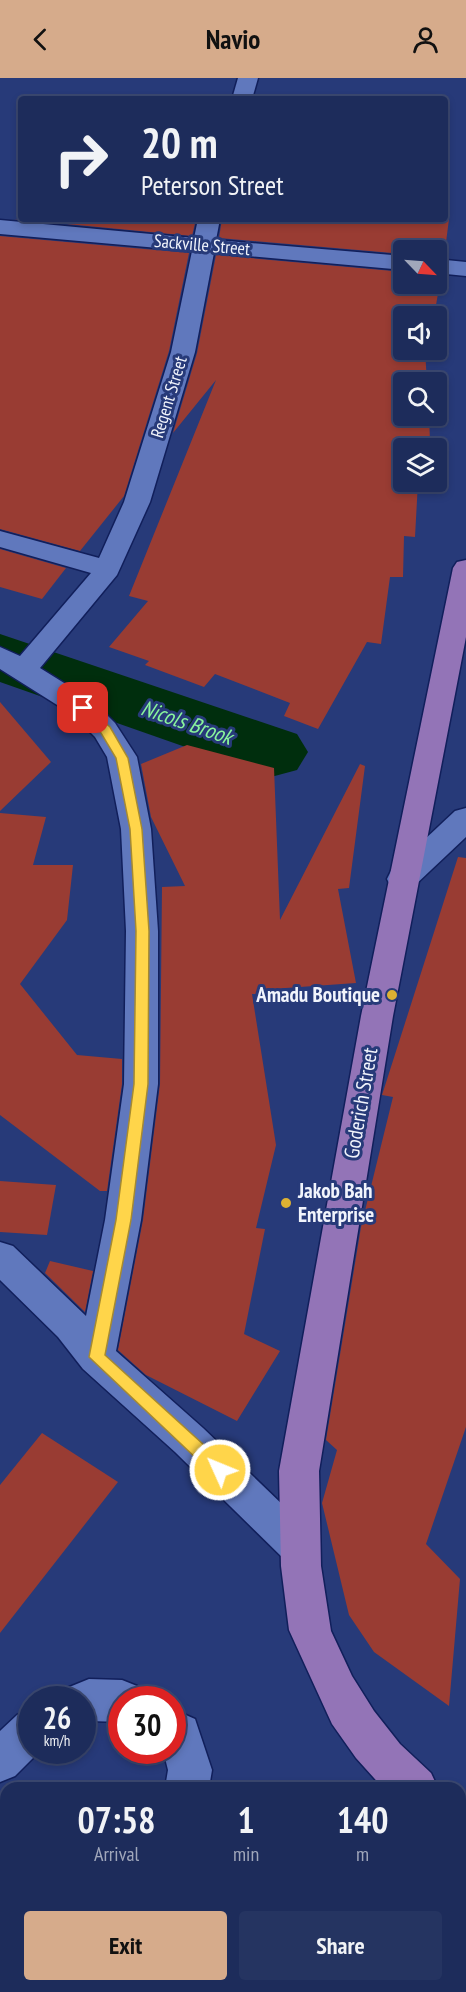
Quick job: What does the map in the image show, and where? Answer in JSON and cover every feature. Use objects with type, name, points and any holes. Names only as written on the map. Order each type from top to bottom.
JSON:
[{"type":"main road","name":"Goderich Street","points":[[408,1782],[364,1737],[332,1683],[308,1624],[298,1547],[299,1471],[353,1149],[402,879],[466,568]]},
{"type":"street","points":[[243,96],[248,78]]},
{"type":"street","name":"Regent Street","points":[[20,663],[108,569],[137,502],[183,352],[208,222]]},
{"type":"street","name":"Sackville Street","points":[[0,227],[393,262]]},
{"type":"street","points":[[447,267],[466,269]]},
{"type":"street","points":[[0,539],[108,569]]},
{"type":"street","points":[[20,663],[83,708],[105,730],[122,758],[136,829],[142,931],[141,1084],[123,1220],[96,1357]]},
{"type":"street","points":[[402,879],[466,819]]},
{"type":"street","points":[[0,1257],[71,1326],[96,1357],[189,1440],[298,1547]]},
{"type":"street","points":[[0,1761],[18,1744]]},
{"type":"street","points":[[186,1756],[190,1770],[188,1782]]},
{"type":"building","points":[[449,219],[446,240],[393,240],[393,253],[219,238],[222,222],[448,222]]},
{"type":"building","points":[[45,222],[195,222],[192,236]]},
{"type":"building","points":[[0,236],[189,253],[169,351],[124,496],[80,551],[0,529]]},
{"type":"building","points":[[216,255],[393,271],[393,294],[438,294],[436,306],[393,306],[393,360],[426,360],[426,372],[393,372],[393,426],[429,426],[430,438],[393,438],[393,492],[417,492],[415,537],[404,536],[403,577],[390,577],[381,644],[367,642],[318,729],[284,716],[290,703],[215,674],[204,687],[145,665],[149,661],[109,647],[148,601],[129,596],[216,380],[173,433],[197,353]]},
{"type":"building","points":[[0,549],[66,568],[42,599],[0,587]]},
{"type":"building","points":[[0,702],[51,762],[0,811]]},
{"type":"building","points":[[187,745],[274,768],[280,920],[360,764],[365,766],[349,888],[338,889],[356,983],[272,989],[272,994],[252,994],[276,1145],[256,1228],[265,1229],[244,1334],[280,1351],[237,1421],[146,1375],[118,1350],[143,1220],[160,1084],[162,887],[185,886],[151,817],[141,764]]},
{"type":"building","points":[[0,813],[46,817],[33,865],[73,865],[67,920],[20,984],[77,1055],[122,1059],[122,1084],[107,1191],[100,1191],[0,1115]]},
{"type":"building","points":[[458,857],[466,858],[466,1427],[426,1544],[460,1579],[449,1706],[374,1652],[349,1615],[322,1503],[337,1450],[326,1440],[361,1227],[393,1097],[382,1095]]},
{"type":"building","points":[[0,1181],[56,1185],[47,1235],[0,1232]]},
{"type":"building","points":[[50,1261],[93,1271],[85,1312],[45,1273]]},
{"type":"building","points":[[42,1433],[118,1482],[0,1633],[0,1485]]},
{"type":"waterway","name":"Nicols Brook","points":[[0,657],[271,752]]},
{"type":"place","name":"Amadu Boutique","points":[[392,995]]},
{"type":"place","name":"Jakob Bah Enterprise","points":[[286,1203]]},
{"type":"route","points":[[83,708],[105,730],[122,758],[136,829],[142,931],[141,1084],[123,1220],[96,1357],[220,1470]]}]
